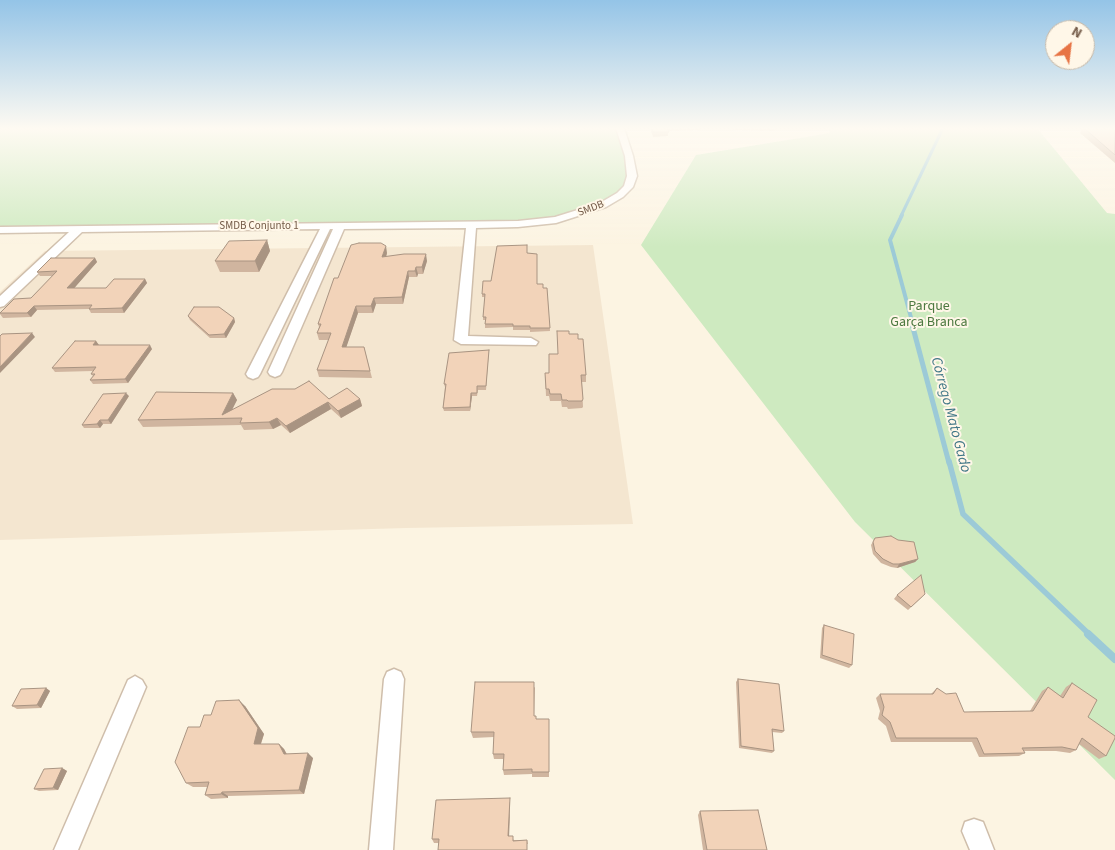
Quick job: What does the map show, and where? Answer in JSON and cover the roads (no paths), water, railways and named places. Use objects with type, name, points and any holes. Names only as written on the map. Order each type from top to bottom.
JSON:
[{"type":"street","name":"SMDB","points":[[518,224],[568,218],[603,206],[620,195],[628,186],[632,176],[630,168]]},
{"type":"street","name":"SMDB Conjunto 1","points":[[0,230],[518,224]]},
{"type":"street","points":[[471,225],[461,340],[531,342]]},
{"type":"street","points":[[275,372],[340,226]]},
{"type":"street","points":[[253,374],[326,227]]},
{"type":"street","points":[[0,303],[79,229]]},
{"type":"street","points":[[381,850],[394,679]]},
{"type":"street","points":[[66,850],[135,688]]},
{"type":"waterway","name":"Córrego Mato Gado","points":[[901,216],[924,168]]},
{"type":"waterway","name":"Córrego Mato Gado","points":[[902,215],[890,240],[913,325]]},
{"type":"waterway","name":"Córrego Mato Gado","points":[[912,324],[949,463]]},
{"type":"waterway","name":"Córrego Mato Gado","points":[[949,461],[963,514],[1090,635]]},
{"type":"waterway","name":"Córrego Mato Gado","points":[[1088,634],[1115,659]]},
{"type":"park label","name":"Parque Garça Branca","points":[[929,316]]}]
